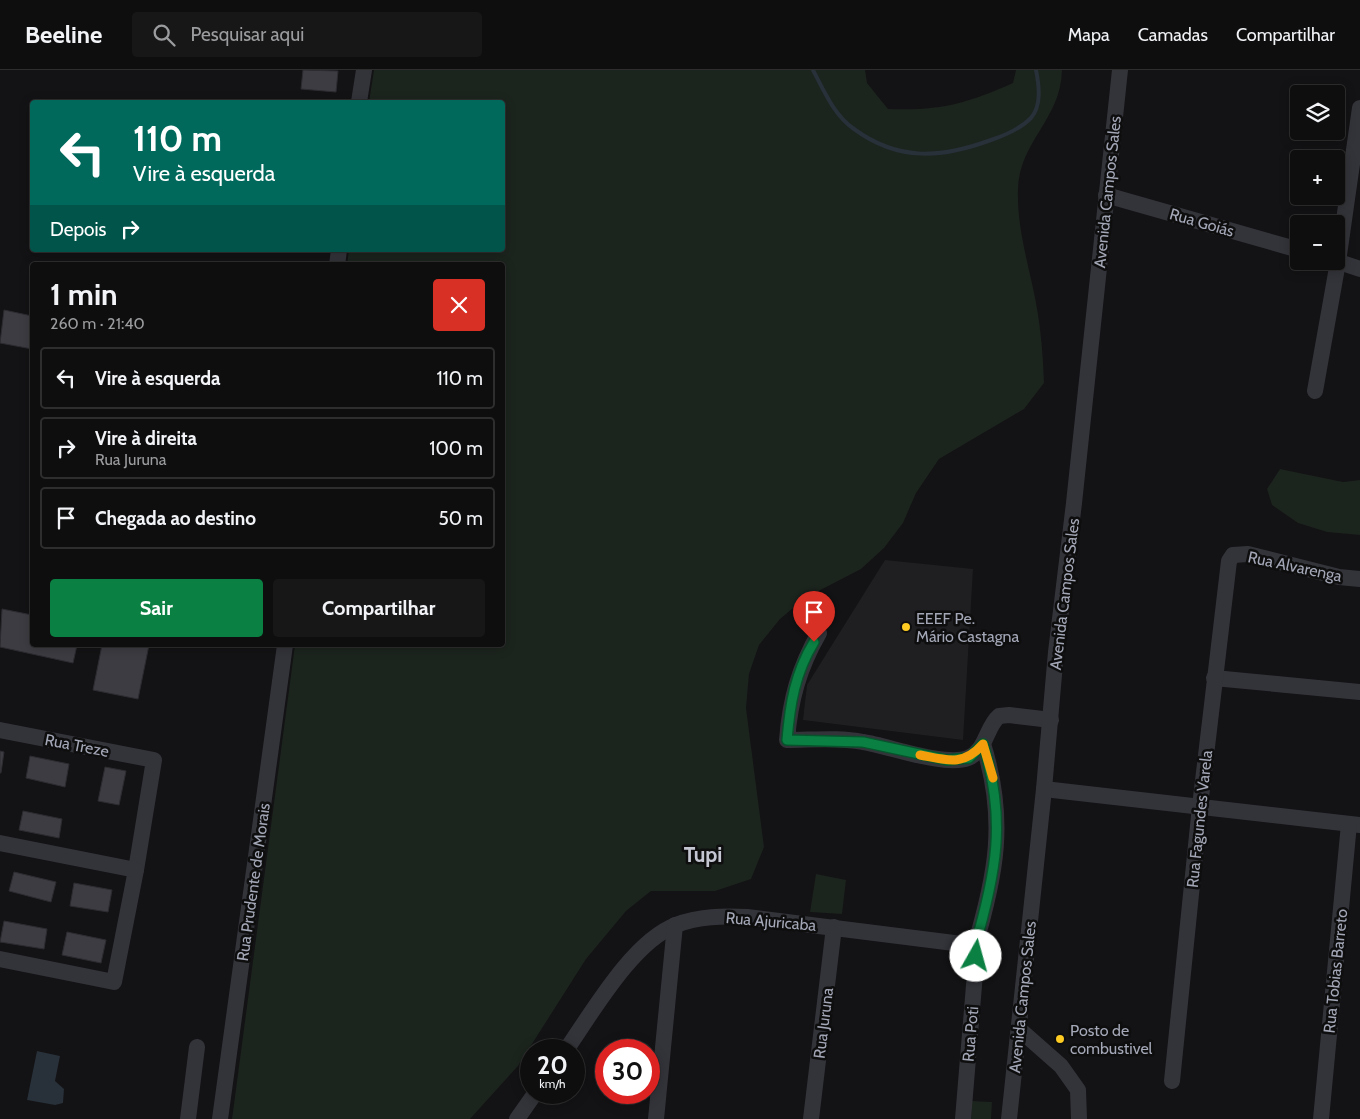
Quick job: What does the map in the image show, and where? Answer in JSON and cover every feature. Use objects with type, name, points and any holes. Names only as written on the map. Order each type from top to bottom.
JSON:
[{"type":"street","points":[[359,100],[364,70]]},
{"type":"street","name":"Avenida Campos Sales","points":[[1009,1119],[1051,720],[1056,652],[1075,493],[1120,70]]},
{"type":"street","points":[[1344,215],[1360,108]]},
{"type":"street","name":"Rua Goiás","points":[[1106,195],[1290,247]]},
{"type":"street","points":[[1345,264],[1360,269]]},
{"type":"street","points":[[1315,391],[1336,270]]},
{"type":"street","name":"Rua Alvarenga","points":[[1231,558],[1236,554],[1248,554],[1339,576],[1360,578]]},
{"type":"street","name":"Rua Fagundes Varela","points":[[1172,1081],[1214,678],[1227,568],[1231,558]]},
{"type":"street","points":[[819,633],[804,659],[795,684],[789,712],[787,740],[863,742],[947,760],[969,758],[983,744],[992,724],[999,716],[1009,715],[1051,720]]},
{"type":"street","name":"Rua Prudente de Morais","points":[[220,1119],[285,647]]},
{"type":"street","points":[[1214,678],[1360,692]]},
{"type":"street","name":"Rua Treze","points":[[0,730],[154,760],[136,870]]},
{"type":"street","name":"Rua Poti","points":[[963,1119],[976,961],[974,949],[993,875],[998,825],[995,787],[983,744]]},
{"type":"street","points":[[1044,789],[1355,824]]},
{"type":"street","name":"Rua Tobias Barreto","points":[[1321,1119],[1355,824]]},
{"type":"street","points":[[0,843],[136,870],[114,982],[0,959]]},
{"type":"street","name":"Rua Ajuricaba","points":[[574,1039],[624,967],[649,943],[675,926],[716,916],[747,917],[834,927],[962,944],[974,949]]},
{"type":"street","points":[[656,1119],[675,926]]},
{"type":"street","name":"Rua Juruna","points":[[812,1119],[834,927]]},
{"type":"street","points":[[1019,1029],[1060,1066],[1078,1090],[1079,1119]]},
{"type":"street","points":[[188,1119],[197,1047]]},
{"type":"street","points":[[517,1119],[528,1104]]},
{"type":"shaded area","points":[[374,70],[865,70],[867,83],[888,109],[923,109],[966,101],[1013,83],[1016,70],[1062,70],[1060,88],[1055,103],[1025,158],[1020,173],[1018,190],[1020,227],[1039,323],[1044,383],[1024,409],[939,459],[916,493],[903,523],[884,548],[861,569],[805,598],[780,619],[759,645],[749,674],[746,708],[764,847],[751,879],[715,891],[651,891],[626,911],[586,959],[535,1039],[520,1039],[520,1063],[470,1119],[232,1119],[295,647],[505,647],[505,262],[347,262],[349,252],[505,252],[505,100],[369,100]]},
{"type":"shaded area","points":[[1280,469],[1343,482],[1360,480],[1360,535],[1327,532],[1298,523],[1272,505],[1267,489]]},
{"type":"shaded area","name":"EEEF Pe. Mário Castagna","points":[[885,560],[973,569],[963,740],[803,720],[807,685]]},
{"type":"shaded area","points":[[816,874],[846,880],[842,914],[810,912]]},
{"type":"shaded area","points":[[37,1051],[60,1056],[55,1081],[64,1089],[63,1103],[55,1105],[27,1100]]},
{"type":"shaded area","points":[[972,1101],[992,1102],[991,1119],[971,1119]]},
{"type":"building","points":[[303,70],[338,71],[336,92],[301,89]]},
{"type":"building","points":[[4,310],[30,316],[30,349],[0,343]]},
{"type":"building","points":[[2,609],[30,615],[30,647],[77,647],[73,663],[0,647]]},
{"type":"building","points":[[102,647],[149,647],[138,699],[93,690]]},
{"type":"building","points":[[0,751],[4,752],[1,773],[0,773]]},
{"type":"building","points":[[30,756],[69,764],[65,787],[26,778]]},
{"type":"building","points":[[105,767],[126,771],[119,805],[98,801]]},
{"type":"building","points":[[23,811],[62,819],[59,838],[19,830]]},
{"type":"building","points":[[14,872],[56,882],[51,902],[9,891]]},
{"type":"building","points":[[74,883],[112,890],[108,912],[70,906]]},
{"type":"building","points":[[4,921],[47,929],[44,949],[0,942]]},
{"type":"building","points":[[67,932],[106,940],[101,963],[62,955]]},
{"type":"waterway","points":[[813,70],[835,110],[854,129],[871,140],[888,147],[904,152],[921,154],[955,151],[973,146],[1002,136],[1022,125],[1031,118],[1037,107],[1039,88],[1036,70]]},
{"type":"slow traffic","points":[[920,755],[947,760],[969,758],[983,744],[993,778]]},
{"type":"place","name":"EEEF Pe. Mário Castagna","points":[[906,627]]},
{"type":"place","name":"Posto de combustivel","points":[[1060,1039]]},
{"type":"district","name":"Tupi","points":[[703,855]]},
{"type":"route","points":[[814,642],[800,668],[795,684],[789,712],[787,740],[846,740],[863,742],[947,760],[969,758],[983,744],[995,787],[998,825],[993,875],[974,949],[976,956]]}]
